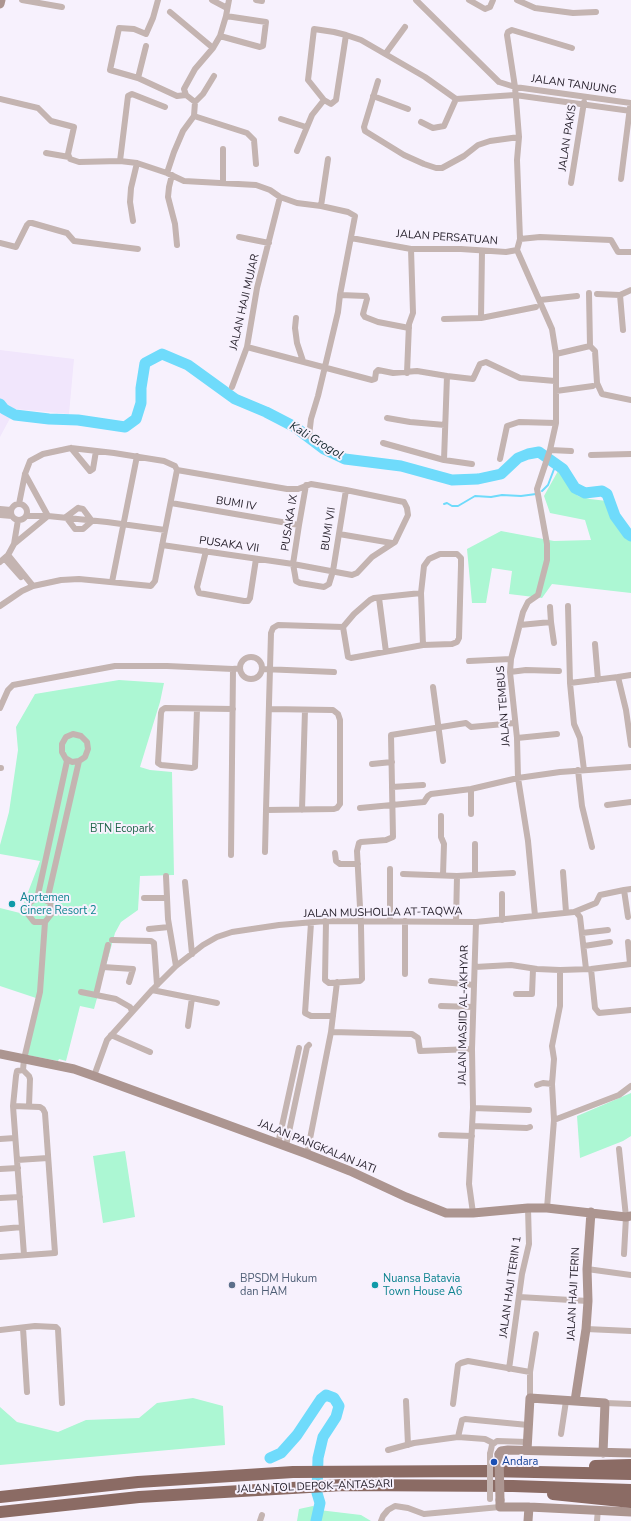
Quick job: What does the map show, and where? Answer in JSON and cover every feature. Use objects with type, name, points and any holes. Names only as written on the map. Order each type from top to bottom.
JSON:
[{"type":"highway","points":[[514,1473],[563,1467],[631,1465]]},
{"type":"highway","name":"JALAN TOL DEPOK–ANTASARI","points":[[0,1497],[138,1482],[288,1472],[487,1471],[514,1473],[631,1474]]},
{"type":"highway","points":[[284,1488],[288,1472]]},
{"type":"highway","name":"JALAN TOL DEPOK–ANTASARI","points":[[0,1512],[139,1497],[343,1484],[512,1486],[631,1490]]},
{"type":"highway","points":[[512,1486],[560,1495],[631,1502]]},
{"type":"street","points":[[0,4],[1,0]]},
{"type":"street","points":[[22,0],[62,7]]},
{"type":"street","points":[[158,0],[153,18],[146,34],[134,29],[119,28],[110,70],[138,78],[177,96],[186,94]]},
{"type":"street","points":[[212,0],[228,8]]},
{"type":"street","points":[[196,102],[186,94],[184,89],[195,68],[213,48],[220,36],[229,0]]},
{"type":"street","name":"JALAN TANJUNG","points":[[416,0],[469,51],[493,78],[499,82],[515,86],[631,103]]},
{"type":"street","points":[[469,0],[485,9],[490,7],[493,0]]},
{"type":"street","points":[[517,0],[535,8],[573,13],[596,12]]},
{"type":"street","points":[[170,12],[213,48]]},
{"type":"street","points":[[220,36],[260,47],[263,46],[266,22],[226,16]]},
{"type":"street","points":[[386,54],[405,27]]},
{"type":"street","points":[[346,35],[336,100],[331,104],[324,100],[308,80],[314,29],[346,35],[361,40],[425,77],[456,100],[444,126],[433,128],[421,122]]},
{"type":"street","points":[[517,250],[520,239],[517,160],[519,137],[515,86],[507,35],[508,32],[512,30],[572,48]]},
{"type":"street","points":[[138,78],[146,46]]},
{"type":"street","points":[[178,245],[175,224],[168,197],[174,152],[184,131],[194,116],[196,102],[203,94],[214,76]]},
{"type":"street","points":[[378,81],[364,131],[404,155],[436,168],[442,168],[464,156],[478,145],[490,141],[519,137]]},
{"type":"street","points":[[120,161],[128,96],[132,94],[165,107]]},
{"type":"street","name":"JALAN TANJUNG","points":[[456,100],[515,95],[630,111]]},
{"type":"street","points":[[373,96],[408,109]]},
{"type":"street","name":"JALAN PAKIS","points":[[571,183],[585,97]]},
{"type":"street","points":[[0,100],[38,108],[51,121],[74,127],[68,157]]},
{"type":"street","points":[[297,152],[312,115],[324,100]]},
{"type":"street","points":[[622,179],[631,103]]},
{"type":"street","points":[[194,116],[247,133],[254,140],[256,164]]},
{"type":"street","points":[[280,119],[306,127]]},
{"type":"street","points":[[223,149],[223,183]]},
{"type":"street","points":[[46,153],[68,157],[79,162],[120,161],[137,163],[170,174],[184,181],[256,185],[270,190],[280,197],[297,203],[321,206],[348,212],[355,216],[338,312],[311,419],[309,436]]},
{"type":"street","points":[[321,206],[328,159]]},
{"type":"street","points":[[132,221],[131,193],[137,163]]},
{"type":"street","name":"JALAN HAJI MUJAR","points":[[232,387],[247,347],[256,288],[280,197]]},
{"type":"street","points":[[0,243],[16,247],[27,225],[32,223],[67,233],[74,241],[138,249]]},
{"type":"street","points":[[239,237],[269,243]]},
{"type":"street","points":[[520,239],[540,237],[611,240],[618,252],[631,252]]},
{"type":"street","name":"JALAN PERSATUAN","points":[[351,238],[411,248],[506,252],[517,250]]},
{"type":"street","points":[[407,372],[409,328],[413,313],[411,248]]},
{"type":"street","name":"JALAN TEMBUS","points":[[517,250],[552,329],[556,354],[556,423],[550,451],[537,487],[547,544],[547,560],[538,595],[528,602],[523,612],[511,659],[510,672],[517,738],[518,778],[528,841],[535,916]]},
{"type":"street","points":[[481,318],[482,251]]},
{"type":"street","points":[[597,294],[620,295],[631,290]]},
{"type":"street","points":[[589,293],[590,346],[595,351],[597,383],[602,394],[631,400]]},
{"type":"street","points":[[340,294],[366,296],[367,299],[363,314],[365,317],[378,322],[409,328]]},
{"type":"street","points":[[620,295],[623,330]]},
{"type":"street","points":[[540,300],[577,296]]},
{"type":"street","points":[[444,319],[481,318],[536,307]]},
{"type":"street","points":[[296,318],[295,328],[297,343],[303,362]]},
{"type":"street","points":[[556,354],[590,346]]},
{"type":"street","points":[[247,347],[372,380],[374,379],[378,370],[393,372],[417,372],[473,379],[480,364],[486,362],[520,378],[555,381]]},
{"type":"street","points":[[444,460],[448,376]]},
{"type":"street","points":[[556,391],[593,386]]},
{"type":"street","points":[[387,418],[410,422],[445,425]]},
{"type":"street","points":[[500,459],[507,426],[519,422],[556,423]]},
{"type":"street","points":[[383,443],[444,460],[472,464]]},
{"type":"street","points":[[71,448],[90,471],[93,469],[96,451]]},
{"type":"street","points":[[19,504],[25,474],[30,461],[43,454],[71,448],[137,456],[164,461],[175,466],[177,470],[287,489],[298,489],[311,484],[346,490],[404,502],[407,508],[408,515],[397,539],[392,543],[339,534]]},
{"type":"street","points":[[550,451],[571,451]]},
{"type":"street","points":[[591,454],[631,454]]},
{"type":"street","points":[[112,582],[137,456]]},
{"type":"street","points":[[0,606],[22,591],[31,587],[61,580],[79,579],[151,586],[155,581],[177,470]]},
{"type":"street","points":[[25,474],[48,516]]},
{"type":"street","name":"PUSAKA IX","points":[[293,564],[306,485]]},
{"type":"street","name":"BUMI VII","points":[[333,571],[346,490]]},
{"type":"street","name":"BUMI IV","points":[[170,503],[299,525]]},
{"type":"street","points":[[11,513],[14,506],[19,504]]},
{"type":"street","points":[[19,504],[26,510],[26,516]]},
{"type":"street","points":[[66,517],[78,508],[83,508],[92,521]]},
{"type":"street","points":[[0,509],[11,513],[18,520]]},
{"type":"street","points":[[0,514],[11,513]]},
{"type":"street","points":[[18,520],[21,520],[26,516],[66,517],[165,530]]},
{"type":"street","points":[[31,587],[4,558],[14,544],[48,516]]},
{"type":"street","points":[[66,517],[75,529],[83,529],[92,521]]},
{"type":"street","points":[[14,544],[18,520]]},
{"type":"street","name":"PUSAKA VII","points":[[162,545],[354,574],[372,557],[392,543]]},
{"type":"street","points":[[206,551],[197,587],[199,593],[244,601],[248,601],[250,598],[256,559]]},
{"type":"street","points":[[421,594],[370,600],[354,614],[343,627],[348,657],[351,658],[422,646],[452,644],[457,642],[459,638],[461,565],[461,558],[457,554],[440,554],[426,562],[424,566],[421,594],[422,646]]},
{"type":"street","points":[[293,564],[296,581],[300,583],[324,587],[329,584],[333,571]]},
{"type":"street","points":[[410,596],[422,607]]},
{"type":"street","points":[[379,598],[386,652]]},
{"type":"street","points":[[568,606],[570,683],[574,724],[580,738],[582,806],[592,847]]},
{"type":"street","points":[[550,607],[554,643]]},
{"type":"street","points":[[520,625],[551,622]]},
{"type":"street","points":[[265,852],[271,633],[276,625],[343,627]]},
{"type":"street","points":[[595,644],[598,680]]},
{"type":"street","points":[[255,657],[260,660],[263,669],[261,674],[253,679],[244,676],[240,668],[245,659],[255,657]]},
{"type":"street","points":[[469,661],[511,659]]},
{"type":"street","points":[[0,708],[3,698],[13,685],[115,666],[240,668]]},
{"type":"street","points":[[231,855],[233,669]]},
{"type":"street","points":[[263,669],[334,672]]},
{"type":"street","points":[[510,672],[522,670],[559,671]]},
{"type":"street","points":[[570,683],[631,675]]},
{"type":"street","points":[[618,677],[626,710],[631,745]]},
{"type":"street","points":[[433,686],[443,761]]},
{"type":"street","points":[[197,709],[195,767],[161,765],[158,762],[160,714],[162,710],[165,708],[233,709]]},
{"type":"street","points":[[266,810],[334,809],[340,804],[340,720],[338,714],[333,710],[270,709]]},
{"type":"street","points":[[302,810],[305,710]]},
{"type":"street","points":[[326,921],[325,980],[329,983],[361,980],[361,921],[357,851],[359,843],[361,842],[391,840],[393,837],[391,735],[466,723],[471,727],[515,723]]},
{"type":"street","points":[[73,734],[81,736],[87,742],[88,750],[85,757],[78,761],[72,762],[66,759],[62,752],[62,744],[66,738],[73,734]]},
{"type":"street","points":[[517,738],[557,734]]},
{"type":"street","points":[[37,899],[66,759]]},
{"type":"street","points":[[47,901],[78,761]]},
{"type":"street","points":[[372,764],[392,762]]},
{"type":"street","points":[[360,808],[424,802],[431,794],[471,789],[518,778],[581,770],[631,767]]},
{"type":"street","points":[[392,787],[423,785]]},
{"type":"street","points":[[471,789],[471,814]]},
{"type":"street","points":[[607,805],[631,802]]},
{"type":"street","points":[[441,816],[441,837],[444,844],[443,875]]},
{"type":"street","points":[[475,844],[475,875]]},
{"type":"street","points":[[335,853],[336,861],[340,864],[358,864]]},
{"type":"street","points":[[390,869],[390,921]]},
{"type":"street","points":[[564,872],[566,912]]},
{"type":"street","points":[[403,874],[457,876],[513,873]]},
{"type":"street","points":[[42,874],[52,876]]},
{"type":"street","points":[[166,876],[166,898],[169,927],[176,966]]},
{"type":"street","points":[[456,922],[457,876]]},
{"type":"street","points":[[185,882],[192,954]]},
{"type":"street","points":[[574,912],[596,903],[600,895],[631,889]]},
{"type":"street","points":[[624,890],[628,918]]},
{"type":"street","points":[[502,894],[502,920]]},
{"type":"street","points":[[23,1070],[24,1059],[40,992],[45,922],[52,913],[50,902],[40,898],[30,902],[27,913],[34,922],[45,922]]},
{"type":"street","points":[[144,898],[166,898]]},
{"type":"street","points":[[574,912],[579,914],[595,1008],[599,1013],[631,1010]]},
{"type":"street","name":"JALAN MUSHOLLA AT-TAQWA","points":[[94,1076],[104,1045],[132,1011],[176,966],[217,936],[232,932],[279,925],[326,921],[476,922],[574,912]]},
{"type":"street","points":[[405,921],[405,974]]},
{"type":"street","name":"JALAN MASJID AL-AKHYAR","points":[[473,1213],[469,1184],[473,1108],[472,1049],[476,922]]},
{"type":"street","points":[[311,923],[305,1013],[312,1016],[333,1016]]},
{"type":"street","points":[[149,929],[169,927]]},
{"type":"street","points":[[582,933],[608,930]]},
{"type":"street","points":[[96,995],[110,943],[151,941],[154,943],[155,987],[192,998],[217,1003]]},
{"type":"street","points":[[584,946],[610,942]]},
{"type":"street","points":[[475,966],[511,965],[533,969],[560,970],[589,969],[630,964],[628,942]]},
{"type":"street","points":[[103,967],[133,969],[129,982]]},
{"type":"street","points":[[516,994],[532,994],[533,969]]},
{"type":"street","points":[[547,1208],[554,1120],[552,1084],[554,1058],[552,1046],[560,1006],[560,970]]},
{"type":"street","points":[[307,1154],[331,1032],[338,982]]},
{"type":"street","points":[[431,982],[474,985]]},
{"type":"street","points":[[81,992],[116,999],[130,1007],[132,1011]]},
{"type":"street","points":[[188,1026],[192,998]]},
{"type":"street","points":[[441,1006],[473,1007]]},
{"type":"street","points":[[331,1032],[412,1034],[418,1038],[420,1051],[472,1049]]},
{"type":"street","points":[[111,1035],[150,1052]]},
{"type":"street","points":[[282,1145],[307,1047],[309,1045]]},
{"type":"street","points":[[282,1145],[299,1048]]},
{"type":"street","name":"JALAN PANGKALAN JATI","points":[[0,1054],[74,1070],[94,1076],[307,1154],[446,1213],[473,1213],[528,1208],[547,1208],[629,1216]]},
{"type":"street","points":[[23,1070],[17,1071],[13,1106],[24,1255]]},
{"type":"street","points":[[23,1070],[30,1079],[29,1106]]},
{"type":"street","points":[[537,1085],[543,1083],[552,1084]]},
{"type":"street","points":[[554,1120],[619,1095],[631,1086]]},
{"type":"street","points":[[0,1257],[55,1253],[45,1113],[40,1107],[13,1106]]},
{"type":"street","points":[[473,1108],[529,1110]]},
{"type":"street","points":[[472,1126],[530,1127]]},
{"type":"street","points":[[440,1135],[472,1136]]},
{"type":"street","points":[[0,1139],[15,1138]]},
{"type":"street","points":[[619,1149],[629,1216],[624,1254]]},
{"type":"street","points":[[17,1160],[48,1158]]},
{"type":"street","points":[[0,1169],[18,1168]]},
{"type":"street","points":[[0,1198],[20,1197]]},
{"type":"street","name":"JALAN HAJI TERIN 1","points":[[509,1369],[522,1274],[529,1244],[528,1208]]},
{"type":"street","name":"JALAN HAJI TERIN","points":[[571,1401],[586,1329],[588,1301],[587,1269],[591,1212]]},
{"type":"street","points":[[0,1229],[22,1228]]},
{"type":"street","points":[[587,1269],[631,1275]]},
{"type":"street","points":[[519,1297],[588,1301]]},
{"type":"street","points":[[0,1330],[55,1326],[58,1329],[62,1403]]},
{"type":"street","points":[[23,1328],[27,1392]]},
{"type":"street","points":[[586,1329],[631,1331]]},
{"type":"street","points":[[527,1446],[530,1372],[536,1334]]},
{"type":"street","points":[[453,1404],[458,1365],[460,1363],[468,1361],[530,1372]]},
{"type":"street","points":[[530,1398],[631,1404]]},
{"type":"street","points":[[561,1434],[571,1401]]},
{"type":"street","points":[[406,1402],[408,1445]]},
{"type":"street","points":[[603,1453],[606,1403]]},
{"type":"street","points":[[458,1437],[462,1420],[465,1419],[528,1425]]},
{"type":"street","points":[[388,1450],[408,1445],[458,1437],[485,1439],[495,1442],[527,1446],[603,1453],[631,1453]]},
{"type":"street","points":[[495,1442],[508,1450]]},
{"type":"street","points":[[495,1442],[500,1503]]},
{"type":"street","points":[[495,1454],[501,1451],[527,1446]]},
{"type":"street","points":[[490,1508],[495,1454]]},
{"type":"street","points":[[381,1521],[388,1510],[395,1506],[408,1508],[423,1518],[490,1508],[500,1503],[529,1507],[598,1509],[631,1512]]},
{"type":"street","points":[[528,1521],[529,1507]]},
{"type":"street","points":[[598,1509],[598,1521]]},
{"type":"shaded area","points":[[0,350],[74,359],[69,414],[15,409],[0,437]]},
{"type":"green space","points":[[558,471],[578,496],[607,501],[631,540],[631,593],[552,584],[542,598],[509,594],[512,571],[492,568],[486,603],[472,603],[467,549],[501,531],[554,541],[591,540],[585,520],[550,513],[544,496]]},
{"type":"green space","name":"BTN Ecopark","points":[[119,680],[164,683],[160,702],[140,767],[150,770],[172,772],[174,875],[140,876],[138,910],[121,922],[115,933],[94,1009],[80,1006],[66,1061],[59,1059],[58,1061],[27,1055],[36,998],[0,986],[0,908],[20,913],[40,861],[0,854],[0,845],[9,812],[18,750],[16,727],[35,694]]},
{"type":"green space","points":[[631,1093],[631,1136],[623,1141],[580,1158],[577,1116]]},
{"type":"green space","points":[[125,1151],[135,1217],[103,1223],[93,1156]]},
{"type":"green space","points":[[193,1398],[223,1406],[225,1445],[0,1465],[0,1407],[17,1422],[58,1432],[86,1420],[139,1418],[157,1403]]},
{"type":"green space","points":[[313,1506],[317,1510],[314,1521],[297,1521],[299,1509]]},
{"type":"green space","points":[[319,1510],[361,1515],[371,1521],[316,1521]]},
{"type":"waterway","name":"Kali Grogol","points":[[0,404],[4,409],[15,415],[49,419],[78,420],[125,427],[136,419],[141,403],[141,388],[145,363],[162,354],[188,365],[235,399],[266,412],[295,427],[324,449],[345,459],[401,466],[452,480],[478,479],[501,474],[518,458],[539,452],[563,469],[575,488],[585,493],[602,491],[607,494],[615,516],[631,536]]},
{"type":"waterway","points":[[542,491],[548,485],[556,464]]},
{"type":"waterway","points":[[444,504],[447,503],[452,506],[458,506],[475,496],[491,497],[502,495],[521,496],[536,494]]},
{"type":"waterway","points":[[270,1458],[281,1453],[297,1435],[321,1399],[326,1395],[334,1398],[339,1406],[336,1417],[323,1437],[318,1458],[317,1493],[320,1503],[316,1521]]},
{"type":"place","name":"Aprtemen Cinere Resort 2","points":[[12,904]]},
{"type":"place","name":"BPSDM Hukum dan HAM","points":[[232,1285]]},
{"type":"place","name":"Nuansa Batavia Town House A6","points":[[375,1285]]},
{"type":"place","name":"Andara","points":[[494,1462]]}]
